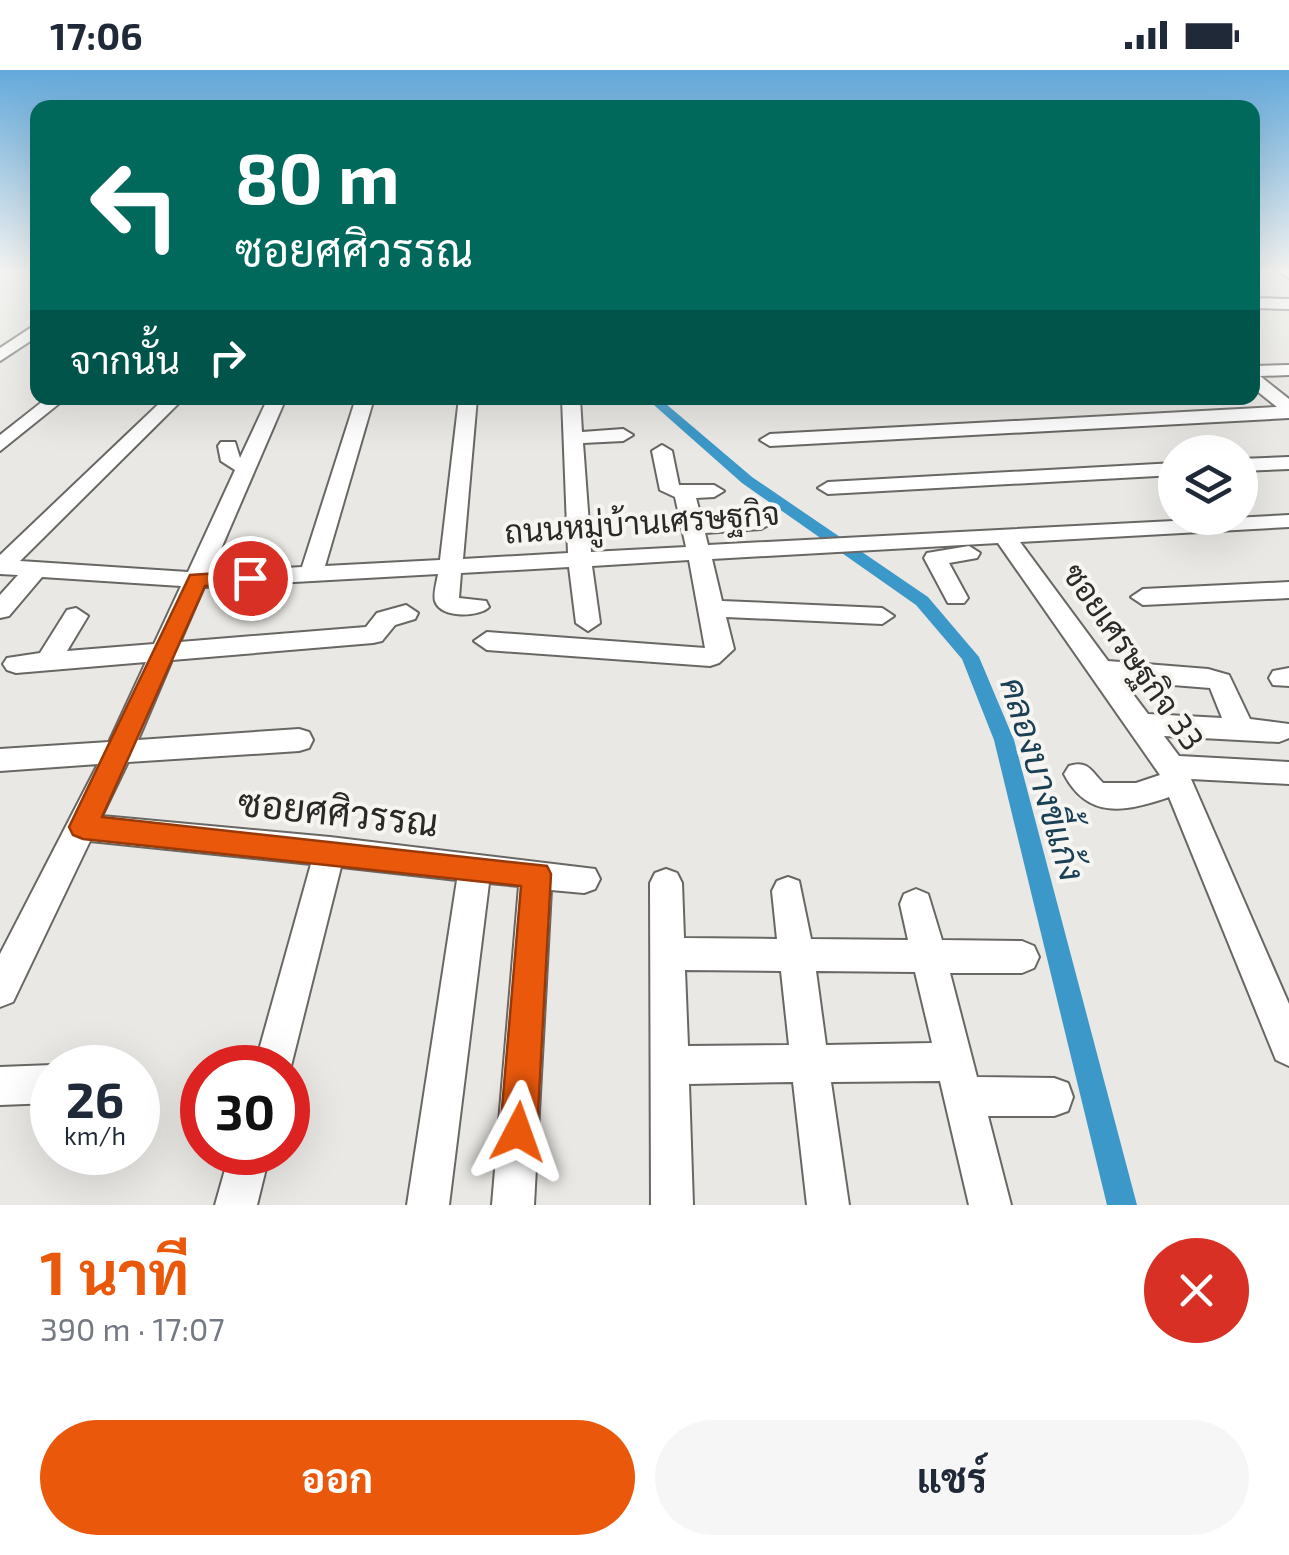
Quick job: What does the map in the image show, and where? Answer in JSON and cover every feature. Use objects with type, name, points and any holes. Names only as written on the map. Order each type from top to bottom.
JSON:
[{"type":"street","points":[[3,352],[30,334]]},
{"type":"street","points":[[1260,374],[1289,370]]},
{"type":"street","points":[[1260,383],[1289,410]]},
{"type":"street","points":[[0,445],[49,405]]},
{"type":"street","points":[[1,567],[168,405]]},
{"type":"street","points":[[0,990],[118,753],[274,405]]},
{"type":"street","points":[[312,576],[363,405]]},
{"type":"street","points":[[467,405],[447,600],[452,605],[477,607]]},
{"type":"street","points":[[572,405],[580,560],[588,623]]},
{"type":"street","points":[[770,440],[1289,410]]},
{"type":"street","points":[[1168,433],[1289,426]]},
{"type":"street","points":[[574,438],[623,435]]},
{"type":"street","points":[[228,446],[231,461],[246,468]]},
{"type":"street","points":[[662,451],[670,490],[714,491]]},
{"type":"street","points":[[1258,464],[1289,462]]},
{"type":"street","points":[[828,488],[1158,470]]},
{"type":"street","points":[[486,640],[710,657],[721,649],[684,492]]},
{"type":"street","name":"ถนนหมู่บ้านเศรษฐกิจ","points":[[1,567],[198,580],[312,576],[580,560],[695,540],[814,545],[1008,542],[1289,521]]},
{"type":"street","points":[[695,540],[761,523]]},
{"type":"street","points":[[956,598],[935,558],[1008,542]]},
{"type":"street","name":"ซอยเศรษฐกิจ 33","points":[[1008,542],[1174,774],[1289,1047]]},
{"type":"street","points":[[0,610],[36,570]]},
{"type":"street","points":[[1143,597],[1289,590]]},
{"type":"street","points":[[712,608],[882,616]]},
{"type":"street","points":[[16,664],[373,635],[386,619],[406,612]]},
{"type":"street","points":[[48,661],[76,616]]},
{"type":"street","points":[[1101,670],[1220,682],[1241,729]]},
{"type":"street","points":[[1140,724],[1279,730]]},
{"type":"street","points":[[0,760],[298,740]]},
{"type":"street","points":[[1079,774],[1086,787],[1100,795],[1137,796],[1174,774],[1289,773]]},
{"type":"street","name":"ซอยศศิวรรณ","points":[[83,827],[584,879]]},
{"type":"street","points":[[278,1045],[330,850]]},
{"type":"street","points":[[428,1205],[475,868]]},
{"type":"street","points":[[513,1205],[536,874]]},
{"type":"street","points":[[666,883],[672,1205]]},
{"type":"street","points":[[788,891],[828,1205]]},
{"type":"street","points":[[916,904],[990,1205]]},
{"type":"street","points":[[667,954],[1022,957]]},
{"type":"street","points":[[669,1065],[811,1062],[960,1079],[1054,1097]]},
{"type":"street","points":[[0,1086],[30,1085]]},
{"type":"street","points":[[236,1205],[244,1175]]},
{"type":"waterway","name":"คลองบางขี้แก้ง","points":[[660,405],[747,480],[922,601],[970,657],[1004,740],[1122,1205]]},
{"type":"route","points":[[250,578],[198,580],[83,827],[536,874],[518,1132]]}]
